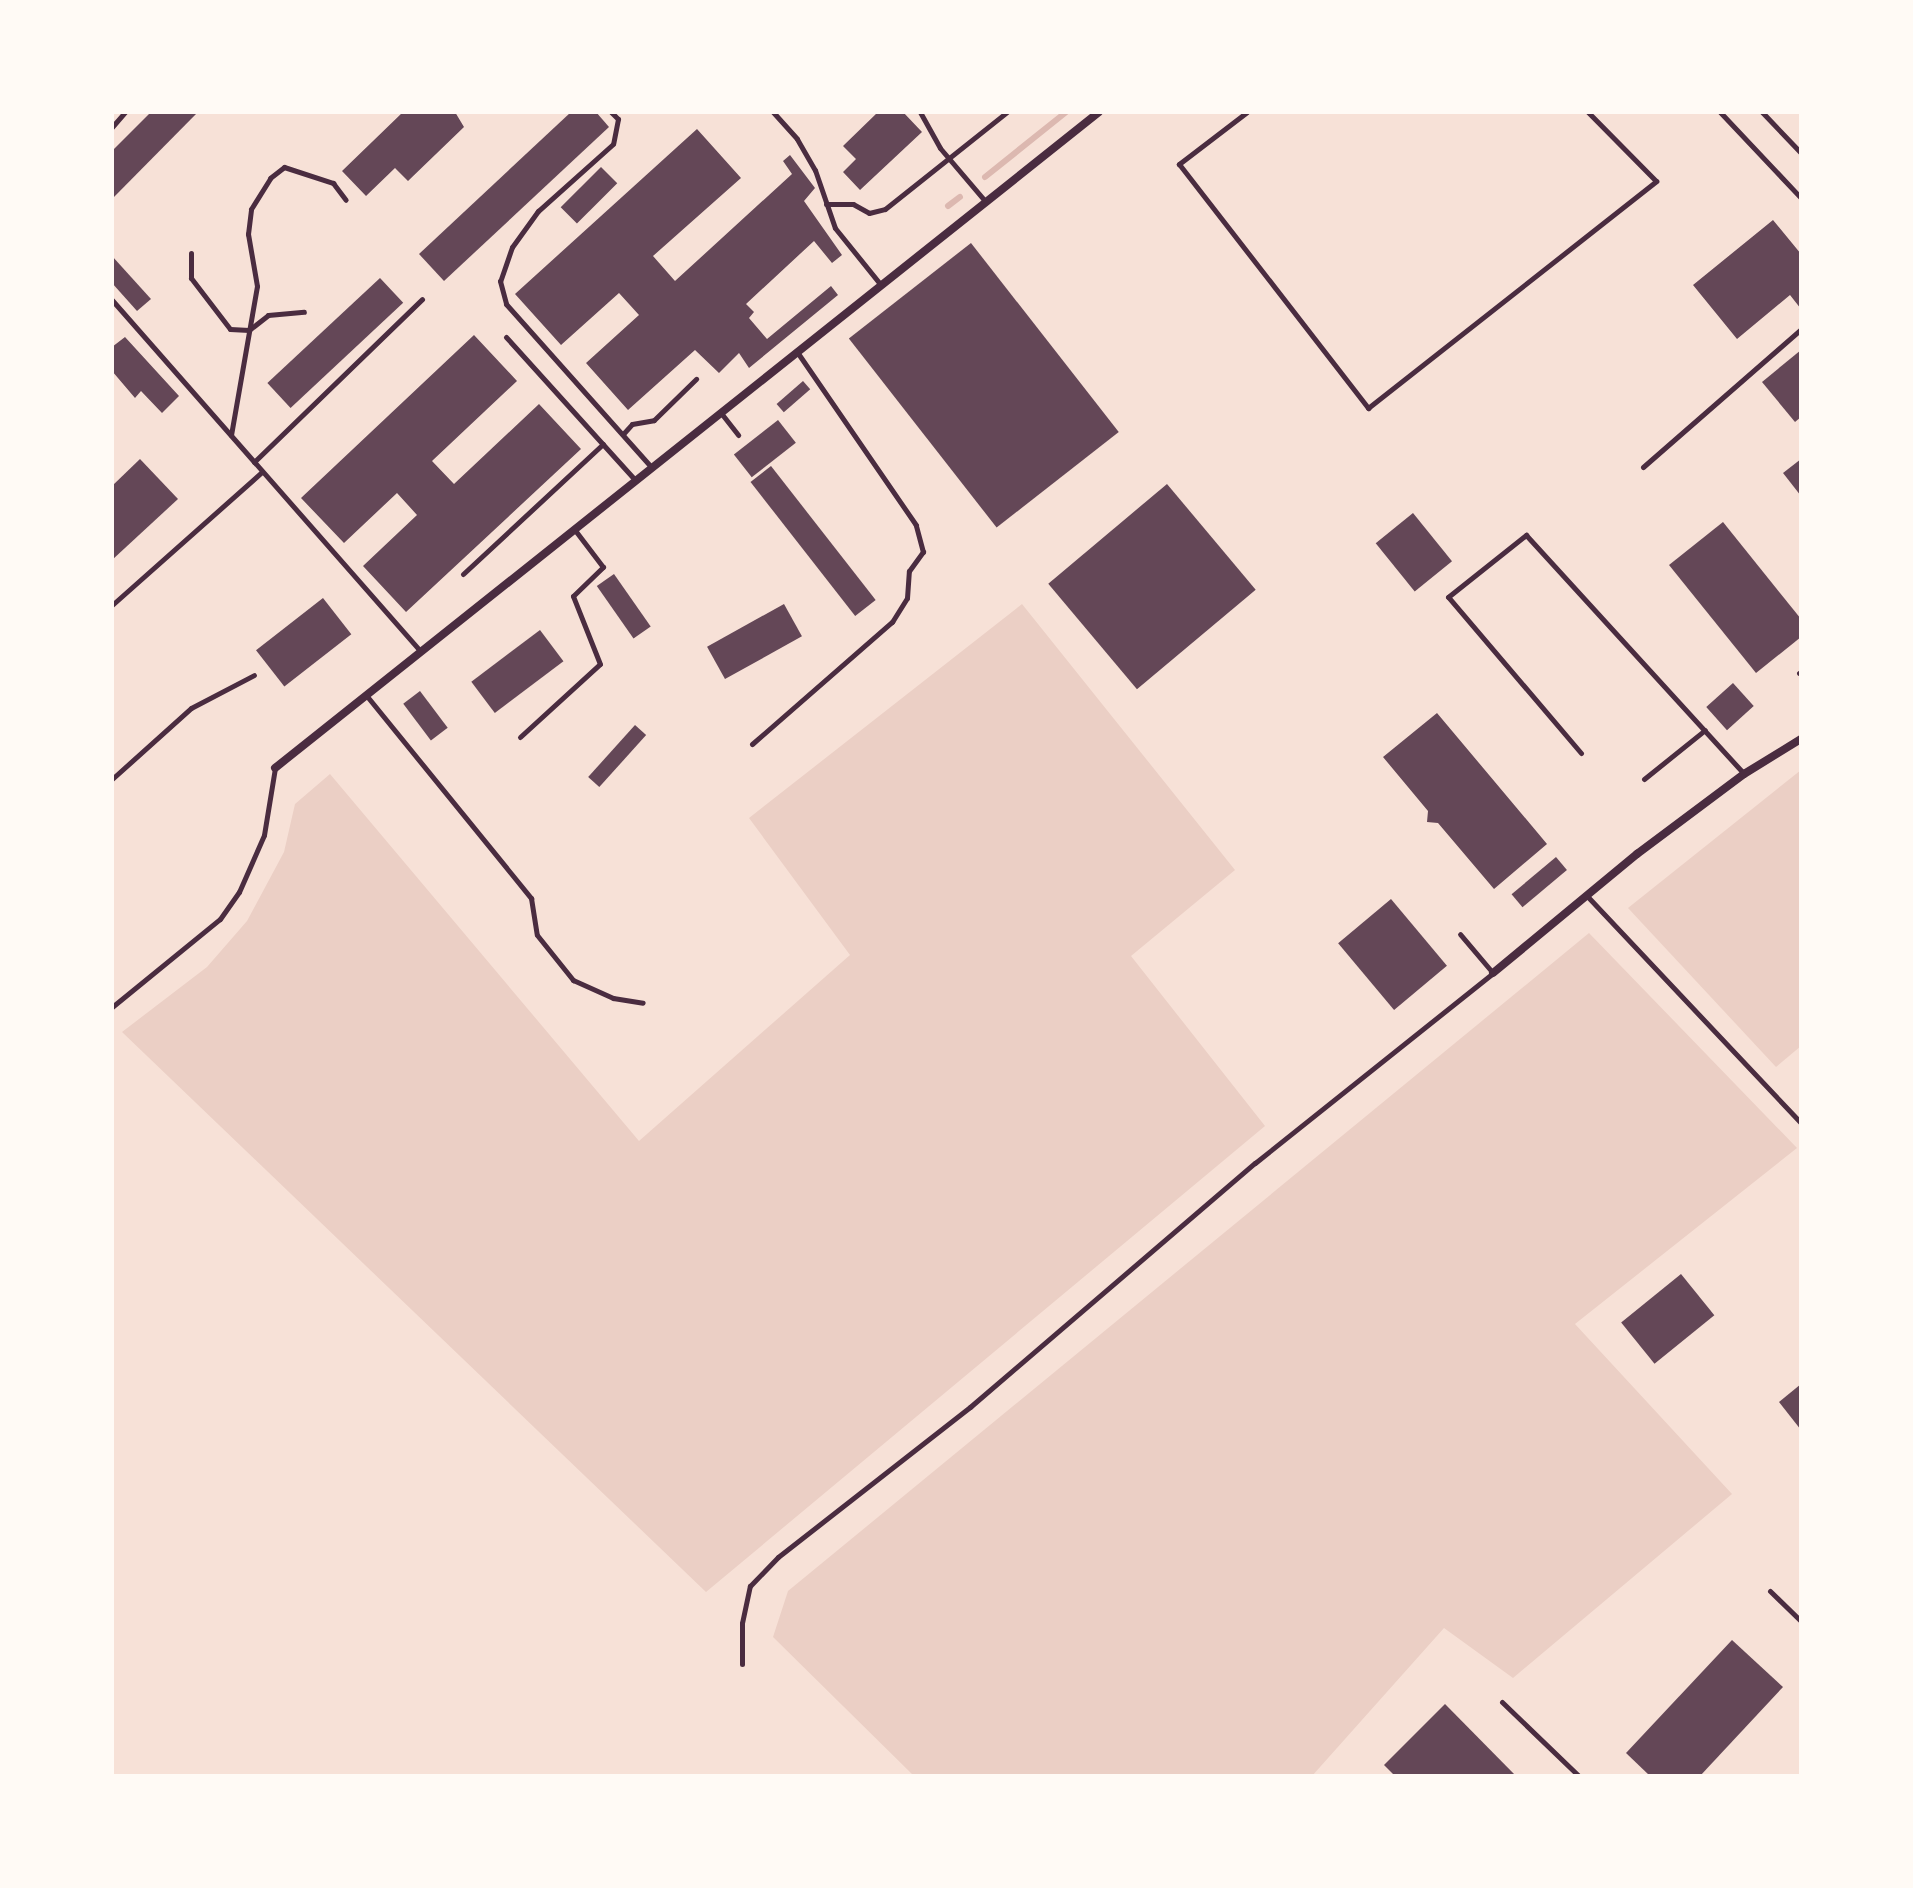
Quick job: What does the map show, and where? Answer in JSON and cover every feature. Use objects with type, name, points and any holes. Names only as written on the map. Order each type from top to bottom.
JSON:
[{"type":"street","points":[[275,768],[573,528],[883,287],[1093,114]]},
{"type":"street","points":[[1493,973],[1744,774],[1801,739]]},
{"type":"lane","points":[[112,127],[125,112]]},
{"type":"lane","points":[[611,112],[618,119],[613,144],[538,211],[512,247],[500,281],[506,304],[651,467]]},
{"type":"lane","points":[[773,112],[797,139],[835,228],[883,287]]},
{"type":"lane","points":[[920,112],[948,159],[986,202]]},
{"type":"lane","points":[[826,204],[853,204],[869,213],[885,209],[1007,112]]},
{"type":"lane","points":[[1247,112],[1179,164],[1368,408],[1656,181],[1588,112]]},
{"type":"lane","points":[[1720,112],[1801,198]]},
{"type":"lane","points":[[1762,112],[1801,153]]},
{"type":"lane","points":[[231,436],[257,286],[248,234],[251,209],[270,178],[284,167],[333,183],[346,200]]},
{"type":"lane","points":[[191,253],[191,278],[230,329],[249,330],[268,315],[304,312]]},
{"type":"lane","points":[[254,462],[422,299]]},
{"type":"lane","points":[[113,303],[420,651]]},
{"type":"lane","points":[[1643,467],[1801,329]]},
{"type":"lane","points":[[506,337],[635,480]]},
{"type":"lane","points":[[752,744],[892,622],[907,598],[909,571],[923,552],[916,525],[798,353]]},
{"type":"lane","points":[[623,434],[632,424],[654,420],[696,379]]},
{"type":"lane","points":[[721,413],[738,435]]},
{"type":"lane","points":[[463,574],[603,444]]},
{"type":"lane","points":[[112,605],[262,472]]},
{"type":"lane","points":[[520,737],[600,664],[573,596],[603,567],[573,528]]},
{"type":"lane","points":[[1581,753],[1448,597],[1526,535],[1744,774]]},
{"type":"lane","points":[[112,779],[191,708],[254,675]]},
{"type":"lane","points":[[366,695],[531,898],[537,935],[573,980],[613,998],[643,1003]]},
{"type":"lane","points":[[1644,779],[1705,730]]},
{"type":"lane","points":[[112,1007],[220,919],[239,892],[264,835],[275,768]]},
{"type":"lane","points":[[1588,897],[1801,1123]]},
{"type":"lane","points":[[742,1664],[742,1623],[750,1586],[778,1557],[970,1407],[1255,1163],[1493,973],[1460,934]]},
{"type":"lane","points":[[1770,1591],[1801,1621]]},
{"type":"lane","points":[[1502,1702],[1579,1776]]},
{"type":"shaded area","points":[[1022,604],[1235,870],[1131,956],[1265,1126],[706,1592],[122,1032],[207,967],[247,921],[284,852],[295,804],[330,774],[639,1141],[850,955],[749,818]]},
{"type":"shaded area","points":[[1801,770],[1801,1046],[1776,1067],[1628,908]]},
{"type":"shaded area","points":[[1589,933],[1797,1148],[1575,1324],[1732,1494],[1513,1678],[1444,1628],[1312,1776],[914,1776],[773,1637],[788,1591]]},
{"type":"building","points":[[151,112],[198,112],[112,199],[112,151]]},
{"type":"building","points":[[403,112],[455,112],[464,127],[408,181],[395,168],[366,196],[342,171]]},
{"type":"building","points":[[571,112],[596,112],[609,127],[444,281],[419,254]]},
{"type":"building","points":[[878,112],[903,112],[922,132],[860,190],[843,172],[856,159],[843,146]]},
{"type":"building","points":[[697,129],[741,178],[653,256],[675,281],[792,174],[783,161],[790,155],[815,188],[804,201],[842,255],[832,263],[814,241],[746,304],[754,312],[749,318],[767,339],[831,286],[838,295],[749,368],[739,353],[719,373],[695,350],[628,410],[586,363],[639,315],[619,293],[561,345],[515,294]]},
{"type":"building","points":[[601,167],[617,183],[577,224],[561,207]]},
{"type":"building","points":[[1773,220],[1801,254],[1801,309],[1790,295],[1737,339],[1693,285]]},
{"type":"building","points":[[971,243],[1119,432],[997,528],[849,338]]},
{"type":"building","points":[[112,256],[151,299],[137,311],[112,283]]},
{"type":"building","points":[[380,278],[403,303],[291,408],[267,383]]},
{"type":"building","points":[[474,335],[517,381],[432,461],[454,484],[539,404],[581,449],[406,612],[363,566],[417,515],[397,493],[344,543],[301,498]]},
{"type":"building","points":[[125,337],[179,396],[162,413],[141,391],[135,398],[112,371],[112,347]]},
{"type":"building","points":[[1801,350],[1801,417],[1795,422],[1762,382]]},
{"type":"building","points":[[803,381],[810,389],[784,412],[777,404]]},
{"type":"building","points":[[778,420],[796,443],[752,477],[734,454]]},
{"type":"building","points":[[140,459],[178,499],[112,560],[112,486]]},
{"type":"building","points":[[1801,459],[1801,496],[1783,473]]},
{"type":"building","points":[[771,466],[876,600],[855,616],[751,482]]},
{"type":"building","points":[[1167,484],[1256,590],[1137,689],[1048,584]]},
{"type":"building","points":[[1413,513],[1452,561],[1415,591],[1376,543]]},
{"type":"building","points":[[1723,522],[1801,619],[1801,637],[1756,673],[1669,565]]},
{"type":"building","points":[[614,574],[651,626],[634,638],[597,586]]},
{"type":"building","points":[[323,598],[351,634],[284,687],[256,650]]},
{"type":"building","points":[[784,604],[802,636],[725,679],[707,647]]},
{"type":"building","points":[[540,630],[563,661],[495,713],[471,682]]},
{"type":"building","points":[[1733,683],[1754,706],[1727,730],[1706,707]]},
{"type":"building","points":[[420,691],[448,728],[431,740],[403,704]]},
{"type":"building","points":[[1437,713],[1547,844],[1494,889],[1438,823],[1427,822],[1428,811],[1383,757]]},
{"type":"building","points":[[635,725],[646,735],[599,787],[588,777]]},
{"type":"building","points":[[1556,857],[1567,870],[1522,907],[1512,894]]},
{"type":"building","points":[[1391,899],[1447,966],[1394,1010],[1338,943]]},
{"type":"building","points":[[1681,1274],[1714,1315],[1655,1364],[1621,1322]]},
{"type":"building","points":[[1801,1384],[1801,1430],[1779,1402]]},
{"type":"building","points":[[1732,1640],[1783,1687],[1700,1776],[1650,1776],[1626,1753]]},
{"type":"building","points":[[1445,1704],[1516,1776],[1395,1776],[1384,1765]]},
{"type":"waterway","points":[[985,177],[1066,112]]},
{"type":"waterway","points":[[948,206],[960,197]]}]
